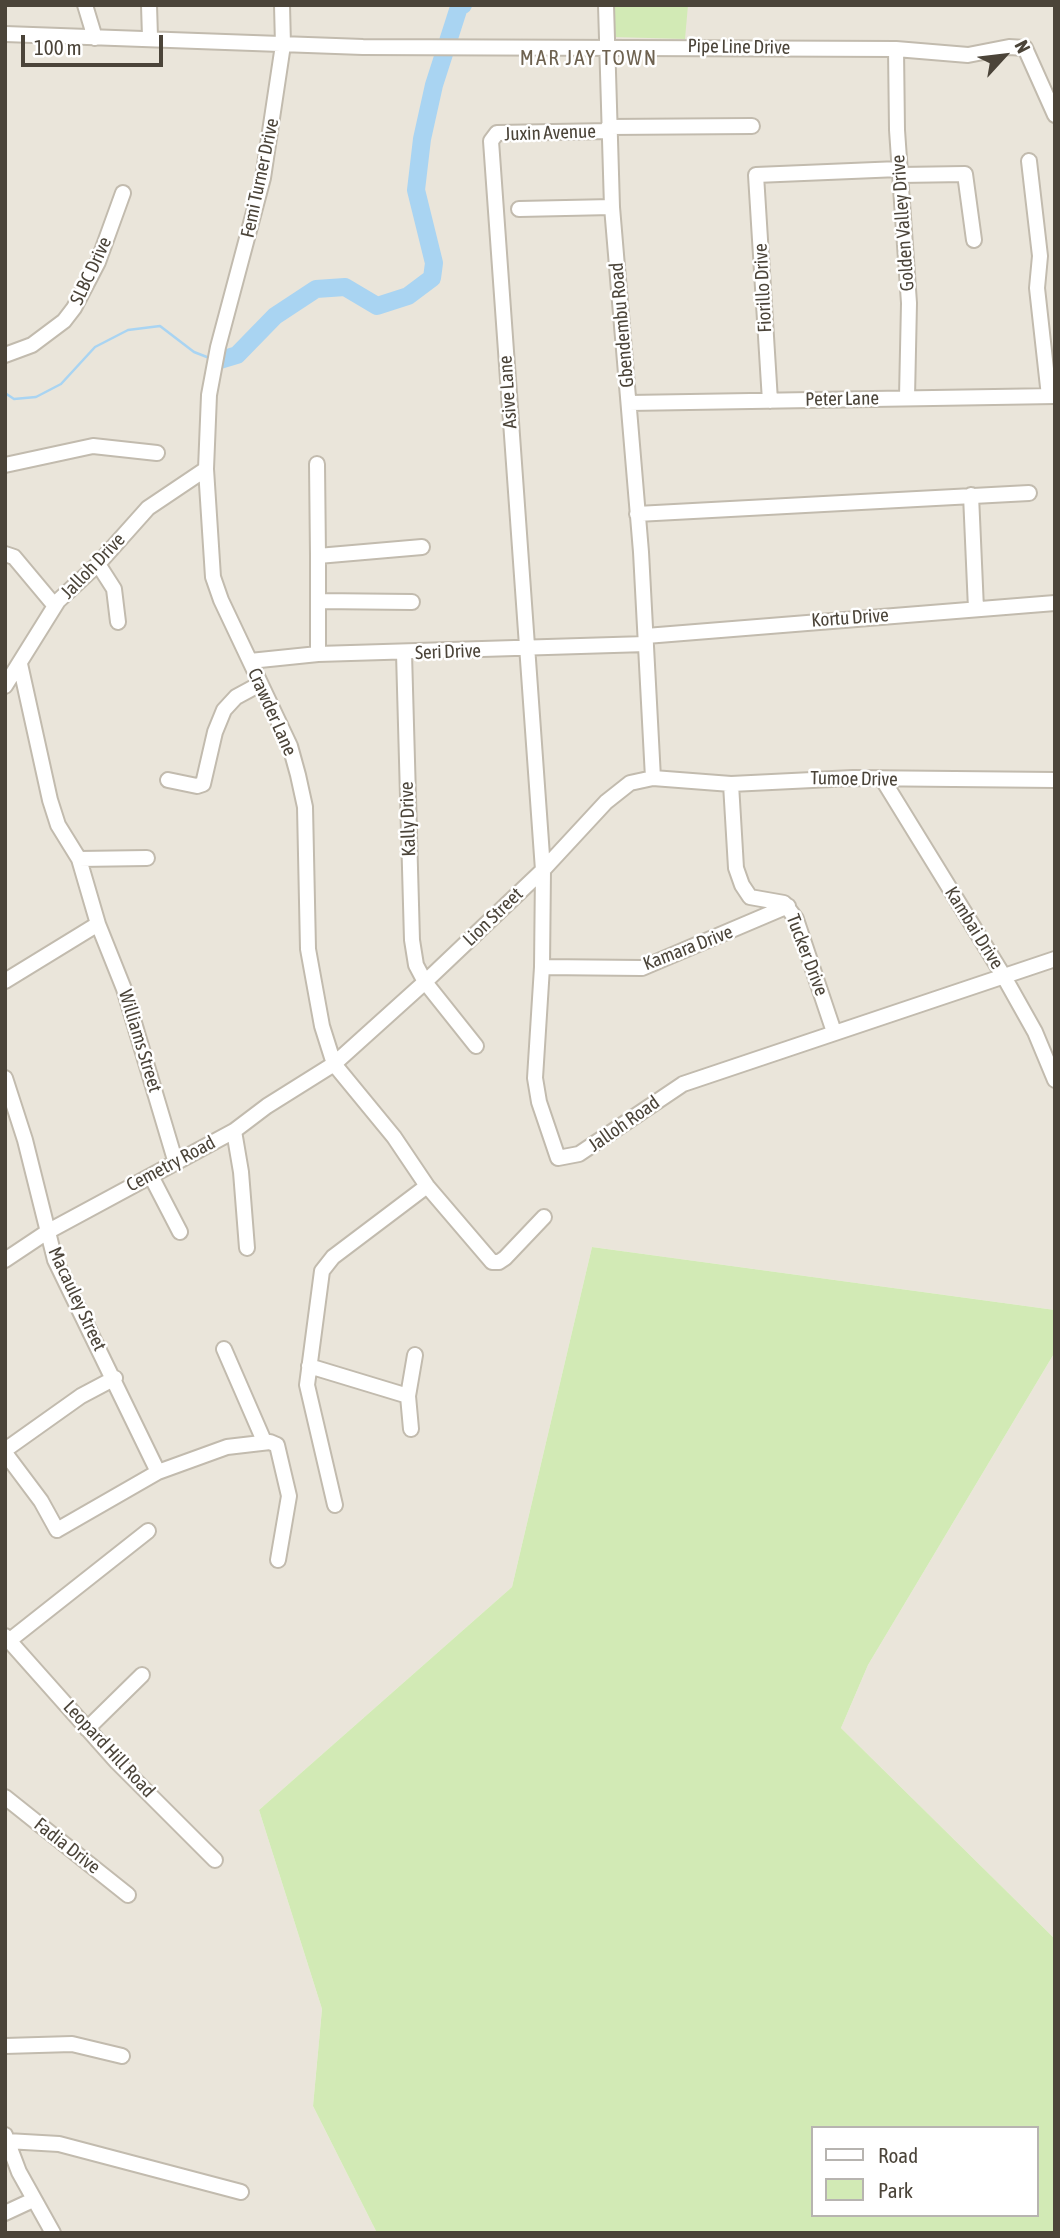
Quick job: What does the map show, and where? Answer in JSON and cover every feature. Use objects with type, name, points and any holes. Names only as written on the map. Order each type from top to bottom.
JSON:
[{"type":"street","points":[[85,5],[95,38]]},
{"type":"street","points":[[149,5],[150,37]]},
{"type":"street","name":"Femi Turner Drive","points":[[215,364],[263,178],[283,45],[282,5]]},
{"type":"street","name":"Gbendembu Road","points":[[606,5],[612,208],[637,514],[653,778]]},
{"type":"street","name":"Pipe Line Drive","points":[[5,34],[95,38],[150,37],[283,45],[896,48],[968,55],[1009,47],[1025,48],[1055,115]]},
{"type":"street","name":"Golden Valley Drive","points":[[896,48],[900,172],[909,303],[907,397]]},
{"type":"street","points":[[608,129],[752,127]]},
{"type":"street","name":"Juxin Avenue","points":[[493,136],[498,133],[608,129]]},
{"type":"street","name":"Asive Lane","points":[[493,136],[494,206],[525,649]]},
{"type":"street","points":[[1029,161],[1040,256],[1037,288],[1052,396]]},
{"type":"street","points":[[900,172],[965,174],[974,240]]},
{"type":"street","name":"Fiorillo Drive","points":[[770,401],[756,175],[900,172]]},
{"type":"street","name":"SLBC Drive","points":[[5,355],[32,345],[64,321],[74,308],[98,262],[123,193]]},
{"type":"street","points":[[519,209],[612,208]]},
{"type":"street","name":"Crawder Lane","points":[[215,364],[209,395],[206,469],[213,577],[290,746],[305,807],[308,949],[322,1026],[334,1064]]},
{"type":"street","name":"Peter Lane","points":[[629,403],[1052,396]]},
{"type":"street","points":[[5,465],[93,446],[157,453]]},
{"type":"street","points":[[317,464],[318,654]]},
{"type":"street","name":"Jalloh Drive","points":[[5,686],[55,606],[98,564],[148,508],[206,469]]},
{"type":"street","points":[[637,514],[1030,493]]},
{"type":"street","points":[[971,495],[976,609]]},
{"type":"street","points":[[318,556],[422,547]]},
{"type":"street","points":[[5,554],[14,557],[55,606]]},
{"type":"street","points":[[98,564],[114,589],[118,622]]},
{"type":"street","points":[[318,601],[412,602]]},
{"type":"street","name":"Kortu Drive","points":[[646,640],[1055,603]]},
{"type":"street","name":"Seri Drive","points":[[250,661],[318,654],[525,649],[646,640]]},
{"type":"street","name":"Jalloh Road","points":[[525,649],[543,870],[542,967],[535,1079],[539,1102],[558,1158],[579,1154],[683,1084],[1055,959]]},
{"type":"street","name":"Kally Drive","points":[[404,653],[412,940],[416,965],[425,982],[476,1046]]},
{"type":"street","name":"Williams Street","points":[[20,664],[50,800],[58,825],[79,859],[98,924],[124,989],[175,1160]]},
{"type":"street","points":[[168,780],[197,786],[203,784],[215,732],[224,710],[236,697],[260,684]]},
{"type":"street","name":"Tumoe Drive","points":[[653,778],[731,785],[807,778],[1055,780]]},
{"type":"street","name":"Lion Street","points":[[334,1064],[543,870],[613,796],[630,783],[653,778]]},
{"type":"street","name":"Kambai Drive","points":[[883,780],[1003,975],[1035,1032],[1055,1080]]},
{"type":"street","name":"Tucker Drive","points":[[731,785],[736,868],[741,885],[750,897],[788,906],[803,935],[834,1032]]},
{"type":"street","points":[[79,859],[146,858]]},
{"type":"street","name":"Kamara Drive","points":[[542,967],[642,968],[788,906]]},
{"type":"street","points":[[5,981],[98,924]]},
{"type":"street","points":[[334,1064],[394,1138],[427,1186],[492,1262],[505,1258],[544,1217]]},
{"type":"street","name":"Cemetry Road","points":[[5,1260],[47,1232],[234,1130],[334,1064]]},
{"type":"street","name":"Macauley Street","points":[[5,1078],[25,1140],[55,1260],[159,1472]]},
{"type":"street","points":[[234,1130],[242,1172],[247,1248]]},
{"type":"street","points":[[151,1176],[180,1232]]},
{"type":"street","points":[[335,1505],[307,1385],[322,1271],[333,1257],[427,1186]]},
{"type":"street","points":[[224,1349],[264,1441]]},
{"type":"street","points":[[411,1429],[408,1396],[415,1355]]},
{"type":"street","points":[[309,1366],[408,1396]]},
{"type":"street","points":[[115,1378],[81,1396],[5,1451],[41,1501],[57,1530],[159,1472],[227,1447],[264,1441],[277,1445],[289,1496],[278,1560]]},
{"type":"street","points":[[7,1638],[148,1531]]},
{"type":"street","name":"Leopard Hill Road","points":[[7,1638],[88,1729],[215,1860]]},
{"type":"street","points":[[88,1729],[142,1675]]},
{"type":"street","name":"Fadia Drive","points":[[5,1797],[128,1895]]},
{"type":"street","points":[[5,2046],[72,2044],[122,2056]]},
{"type":"street","points":[[53,2233],[33,2200],[6,2138],[59,2144],[241,2192]]},
{"type":"street","points":[[5,2213],[33,2200]]},
{"type":"shaded area","points":[[5,5],[1055,5],[1055,1310],[592,1247],[512,1587],[259,1810],[322,2009],[313,2106],[377,2233],[5,2233]]},
{"type":"shaded area","points":[[1055,1352],[1055,1939],[841,1728],[868,1665]]},
{"type":"green space","points":[[614,5],[688,5],[685,39],[613,37]]},
{"type":"green space","points":[[592,1247],[1055,1310],[1055,1352],[868,1665],[841,1728],[1055,1939],[1055,2233],[377,2233],[313,2106],[322,2009],[259,1810],[512,1587]]},
{"type":"waterway","points":[[217,361],[237,355],[275,316],[316,289],[345,287],[377,306],[408,296],[432,278],[434,263],[416,190],[422,139],[434,85],[459,7],[463,5]]},
{"type":"waterway","points":[[5,393],[14,399],[36,397],[61,384],[95,347],[128,330],[160,326],[194,352],[212,359]]},
{"type":"district","name":"MAR JAY TOWN","points":[[589,58]]}]
